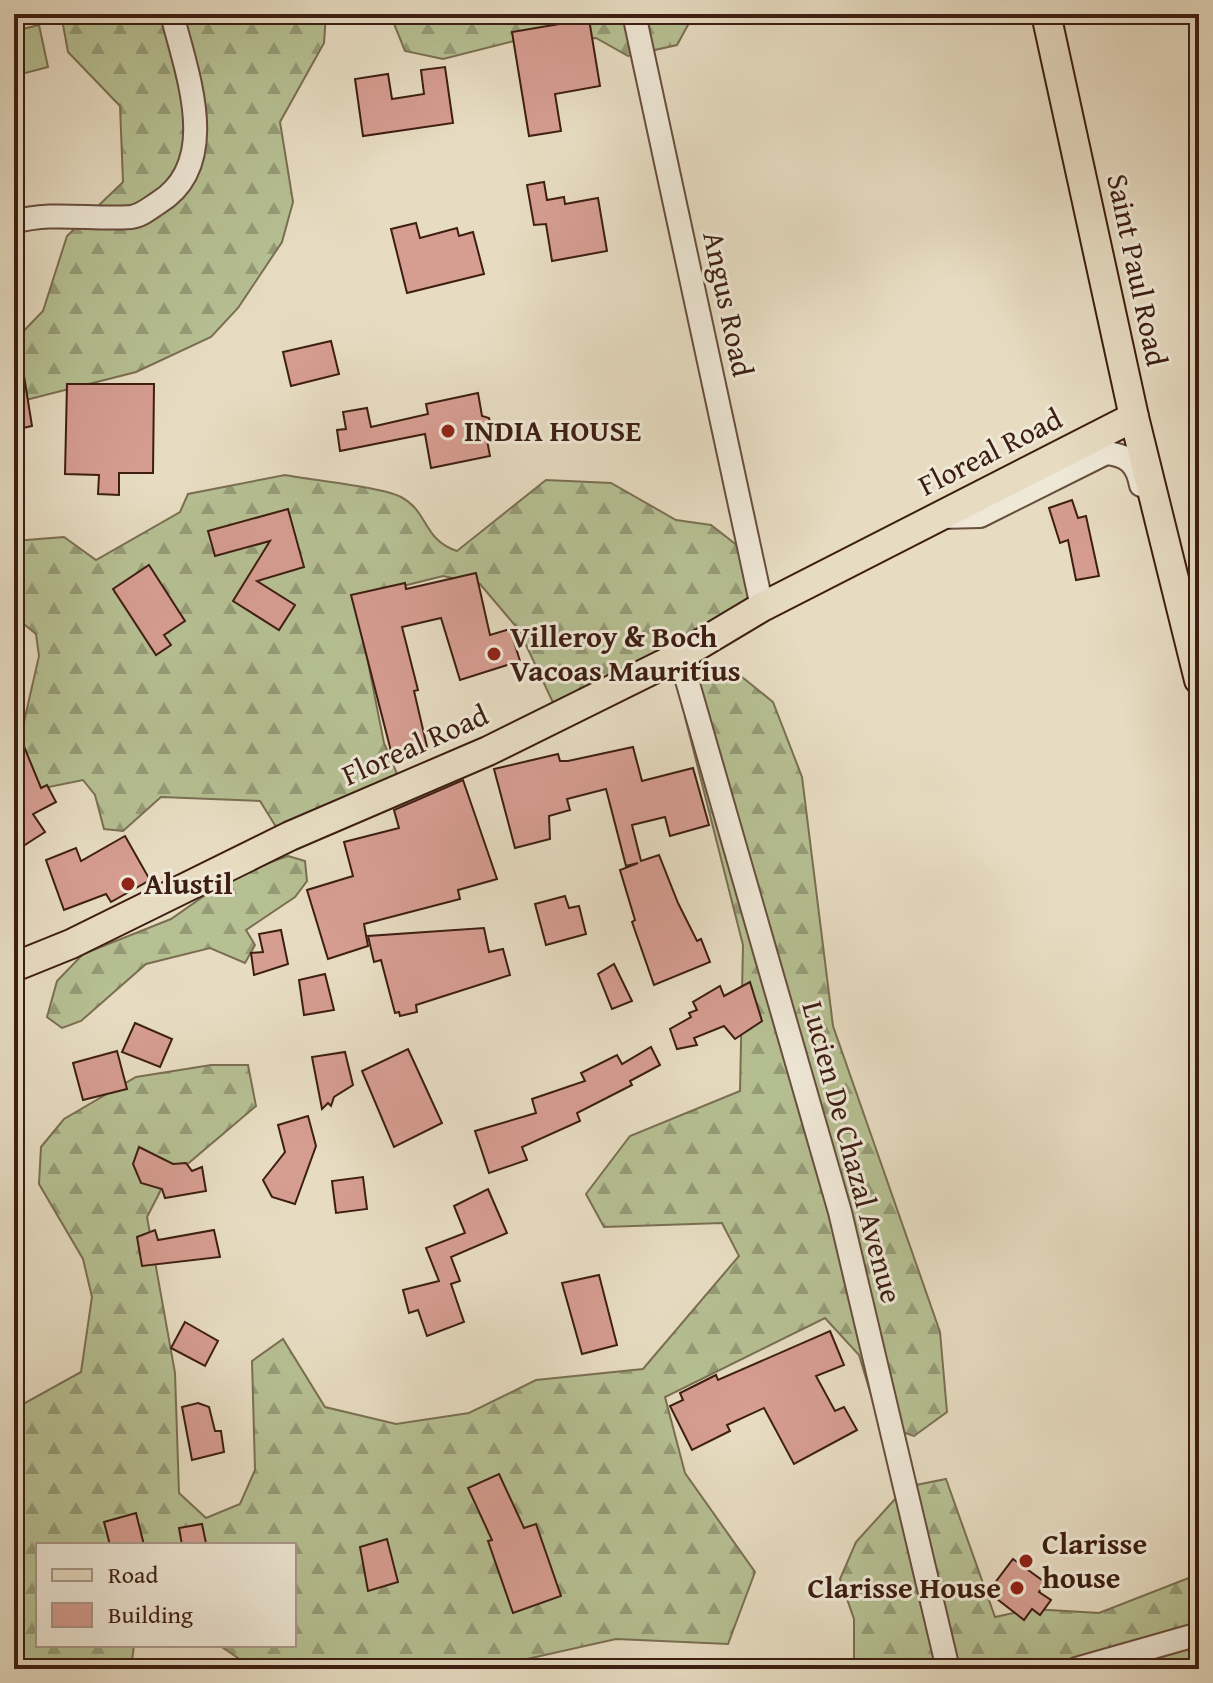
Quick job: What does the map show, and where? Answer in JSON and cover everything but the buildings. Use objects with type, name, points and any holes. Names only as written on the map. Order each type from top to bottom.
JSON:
[{"type":"main road","name":"Saint Paul Road","points":[[1046,14],[1134,417],[1199,680]]},
{"type":"main road","name":"Floreal Road","points":[[14,967],[71,944],[290,836],[488,751],[680,656],[762,607],[1134,417]]},
{"type":"street","points":[[14,222],[34,216],[84,219],[136,216],[172,194],[191,160],[197,123],[172,14]]},
{"type":"street","name":"Angus Road","points":[[634,14],[762,607]]},
{"type":"street","points":[[939,517],[980,516],[1095,456],[1119,454],[1129,459],[1138,472],[1159,560],[1175,583]]},
{"type":"street","name":"Lucien De Chazal Avenue","points":[[680,656],[840,1212],[948,1669]]},
{"type":"street","points":[[1076,1669],[1199,1634]]},
{"type":"green space","points":[[61,14],[326,14],[324,43],[280,122],[293,202],[282,242],[238,308],[211,337],[136,372],[14,403],[14,341],[43,311],[67,236],[123,182],[120,106],[68,52]]},
{"type":"green space","points":[[390,14],[689,14],[688,25],[677,45],[628,56],[596,38],[522,39],[443,59],[405,51]]},
{"type":"green space","points":[[39,25],[48,67],[14,76],[14,31]]},
{"type":"green space","points":[[285,475],[392,493],[410,503],[438,540],[457,551],[546,480],[611,483],[676,520],[711,525],[752,557],[755,598],[680,656],[556,709],[519,630],[480,584],[443,576],[383,591],[360,622],[384,743],[400,781],[278,830],[260,801],[161,797],[123,831],[104,829],[95,795],[83,780],[14,794],[14,745],[21,735],[39,656],[36,634],[14,616],[14,541],[64,537],[96,560],[180,512],[188,494]]},
{"type":"green space","points":[[742,677],[773,702],[802,777],[833,1026],[940,1332],[947,1412],[914,1436],[880,1425],[859,1355],[825,1318],[665,1397],[685,1473],[755,1572],[728,1644],[616,1639],[482,1669],[421,1669],[371,1659],[254,1669],[222,1647],[296,1647],[296,1543],[36,1543],[36,1647],[134,1647],[131,1669],[14,1669],[14,1409],[81,1372],[92,1297],[83,1259],[39,1184],[41,1147],[64,1119],[136,1077],[211,1065],[248,1065],[256,1106],[164,1184],[147,1217],[175,1373],[179,1493],[206,1518],[240,1504],[255,1470],[252,1361],[283,1339],[325,1407],[396,1424],[469,1413],[536,1380],[643,1369],[739,1256],[722,1223],[604,1227],[586,1194],[630,1136],[740,1091],[743,945],[685,717],[688,679]]},
{"type":"green space","points":[[288,856],[305,861],[307,881],[295,897],[246,930],[255,945],[245,963],[210,948],[146,964],[81,1021],[62,1028],[47,1017],[57,981],[83,954],[171,919],[234,875]]},
{"type":"green space","points":[[946,1479],[995,1617],[1032,1609],[1099,1613],[1199,1574],[1199,1669],[854,1669],[854,1619],[840,1579],[856,1542],[906,1487]]},
{"type":"place","name":"INDIA HOUSE","points":[[448,431]]},
{"type":"place","name":"Villeroy & Boch Vacoas Mauritius","points":[[494,654]]},
{"type":"place","name":"Alustil","points":[[128,884]]},
{"type":"place","name":"Clarisse house","points":[[1026,1561]]},
{"type":"place","name":"Clarisse House","points":[[1017,1588]]}]
